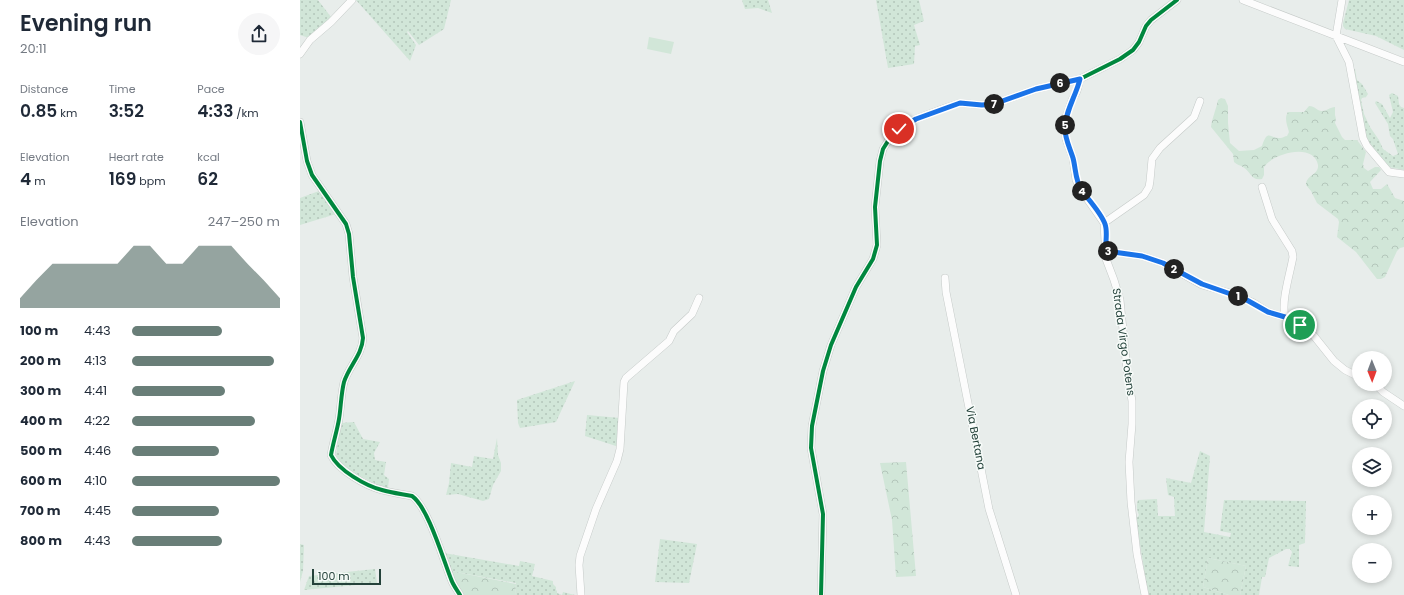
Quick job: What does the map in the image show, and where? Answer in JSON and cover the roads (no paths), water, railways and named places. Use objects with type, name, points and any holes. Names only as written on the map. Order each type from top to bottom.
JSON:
[{"type":"street","points":[[300,54],[310,40],[331,22],[352,0]]},
{"type":"street","points":[[821,595],[823,514],[811,448],[812,426],[823,370],[831,345],[856,287],[873,259],[876,250],[875,207],[880,161],[883,149],[899,129],[916,119],[960,103],[982,105],[994,104],[1036,89],[1080,79],[1120,59],[1133,50],[1139,42],[1146,26],[1151,20],[1177,0]]},
{"type":"street","points":[[1243,0],[1404,62]]},
{"type":"street","points":[[1342,0],[1336,36],[1349,62],[1363,138],[1367,146],[1389,172],[1404,174]]},
{"type":"street","points":[[1080,79],[1077,91],[1072,100],[1066,118],[1066,139],[1073,158],[1076,180],[1081,190],[1104,223],[1144,195],[1149,187],[1152,159],[1160,148],[1194,117],[1200,101]]},
{"type":"street","points":[[300,122],[307,161],[312,175],[346,224],[350,234],[353,277],[363,338],[359,356],[348,372],[343,384],[339,419],[331,455],[339,467],[367,484],[381,490],[412,496],[417,499],[422,505],[452,581],[460,595]]},
{"type":"street","points":[[1262,187],[1272,219],[1292,251],[1293,257],[1285,299],[1285,317]]},
{"type":"street","name":"Strada Virgo Potens","points":[[1104,223],[1106,259],[1120,300],[1129,388],[1132,401],[1129,462],[1131,502],[1137,554],[1145,595]]},
{"type":"street","points":[[1106,251],[1142,256],[1163,263],[1202,284],[1230,293],[1254,303],[1268,312],[1285,317],[1300,325],[1314,336],[1334,361],[1352,374]]},
{"type":"street","name":"Via Bertana","points":[[945,278],[946,292],[989,509],[1016,595]]},
{"type":"street","points":[[581,595],[579,565],[580,556],[596,508],[617,461],[620,449],[624,382],[626,378],[669,342],[674,331],[692,314],[699,298]]},
{"type":"street","points":[[1382,391],[1404,406]]}]
